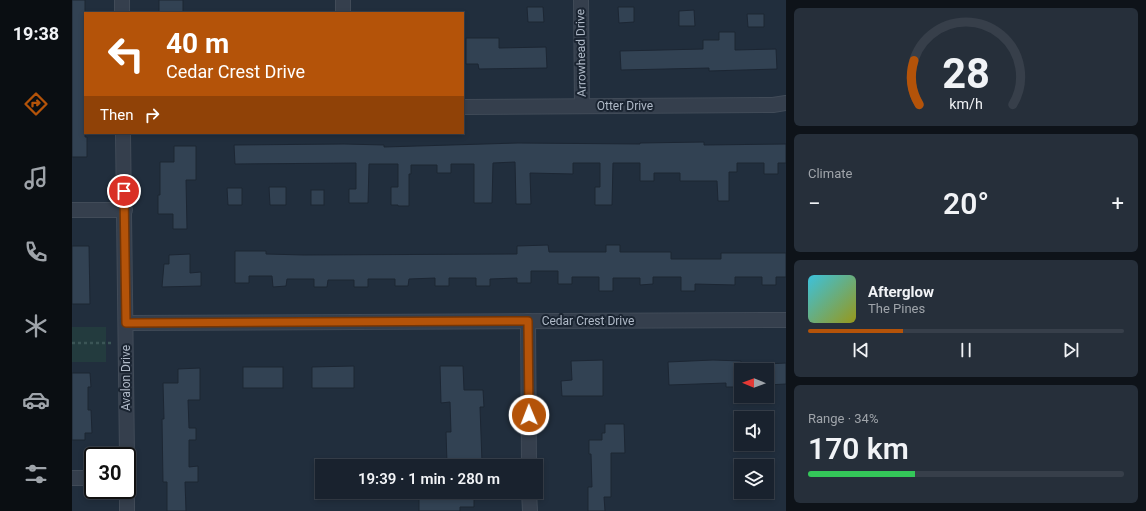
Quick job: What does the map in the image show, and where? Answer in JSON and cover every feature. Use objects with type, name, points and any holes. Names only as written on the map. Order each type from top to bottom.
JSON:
[{"type":"street","points":[[122,0],[122,12]]},
{"type":"street","points":[[343,0],[343,12]]},
{"type":"street","name":"Arrowhead Drive","points":[[581,0],[582,106]]},
{"type":"street","name":"Otter Drive","points":[[464,107],[786,103]]},
{"type":"street","name":"Avalon Drive","points":[[124,134],[127,447]]},
{"type":"street","points":[[72,210],[125,210]]},
{"type":"street","name":"Cedar Crest Drive","points":[[126,323],[786,320]]},
{"type":"street","points":[[528,321],[529,459]]},
{"type":"street","points":[[72,478],[84,478]]},
{"type":"street","points":[[127,499],[127,511]]},
{"type":"street","points":[[529,499],[530,511]]},
{"type":"path","points":[[72,343],[117,343]]},
{"type":"green space","points":[[72,327],[106,327],[106,362],[72,362]]},
{"type":"building","points":[[72,0],[85,0],[84,134],[85,137],[87,137],[87,157],[72,157]]},
{"type":"building","points":[[159,0],[183,0],[183,12],[159,12]]},
{"type":"building","points":[[527,7],[543,7],[544,22],[528,22]]},
{"type":"building","points":[[618,7],[634,7],[634,22],[619,23]]},
{"type":"building","points":[[694,10],[695,26],[679,26],[679,11]]},
{"type":"building","points":[[747,14],[764,14],[764,27],[748,27]]},
{"type":"building","points":[[719,32],[735,32],[735,50],[776,49],[777,69],[709,71],[709,68],[621,70],[620,51],[703,49],[703,40],[719,40]]},
{"type":"building","points":[[466,38],[499,38],[499,48],[546,47],[547,68],[479,69],[478,64],[466,64]]},
{"type":"building","points":[[704,142],[704,145],[786,144],[786,163],[778,163],[778,174],[764,174],[764,163],[737,163],[737,172],[729,172],[729,201],[718,201],[717,181],[680,181],[680,173],[654,173],[654,181],[640,181],[640,163],[613,163],[612,205],[595,205],[595,187],[600,187],[600,163],[573,163],[573,174],[530,173],[531,204],[516,204],[515,162],[493,163],[492,203],[474,203],[474,164],[451,164],[451,173],[437,173],[437,165],[411,165],[411,174],[409,174],[409,206],[398,206],[391,205],[391,187],[398,187],[398,164],[369,164],[368,203],[349,203],[349,189],[356,189],[356,163],[235,164],[234,145],[344,144],[384,145],[384,147],[518,143],[640,144]]},
{"type":"building","points":[[174,146],[196,146],[196,180],[186,180],[187,229],[173,229],[173,214],[158,214],[158,195],[160,195],[160,162],[174,162]]},
{"type":"building","points":[[269,187],[286,187],[286,205],[270,205]]},
{"type":"building","points":[[227,188],[242,188],[242,205],[228,205]]},
{"type":"building","points":[[311,190],[324,190],[324,205],[311,205]]},
{"type":"building","points":[[548,245],[549,252],[606,252],[606,245],[620,245],[620,252],[671,252],[671,259],[721,259],[721,253],[786,253],[786,277],[776,277],[776,285],[762,285],[762,277],[735,277],[735,285],[695,284],[695,291],[681,291],[681,277],[653,277],[653,284],[640,285],[640,278],[613,278],[613,291],[599,291],[599,277],[572,277],[572,284],[558,284],[558,271],[531,271],[531,283],[517,283],[517,278],[490,279],[490,286],[476,286],[476,278],[449,278],[449,286],[435,286],[435,278],[409,279],[408,286],[395,286],[395,279],[368,279],[368,287],[354,287],[354,280],[328,280],[327,287],[314,287],[314,279],[287,279],[286,286],[273,287],[272,276],[249,276],[249,283],[235,283],[235,251],[266,251],[266,254],[304,255],[517,254],[517,246]]},
{"type":"building","points":[[72,246],[89,246],[90,304],[72,304]]},
{"type":"building","points":[[190,254],[190,273],[201,272],[201,286],[162,287],[164,264],[169,264],[169,255]]},
{"type":"building","points":[[603,360],[603,396],[562,396],[561,381],[572,380],[571,361]]},
{"type":"building","points":[[713,360],[741,361],[741,363],[734,363],[734,387],[726,387],[726,383],[669,385],[668,362]]},
{"type":"building","points":[[786,363],[786,384],[774,385],[774,364]]},
{"type":"building","points":[[354,366],[354,388],[312,388],[312,367]]},
{"type":"building","points":[[440,366],[463,366],[464,390],[483,390],[484,407],[480,407],[482,459],[447,459],[446,432],[451,432],[450,402],[441,403]]},
{"type":"building","points":[[243,367],[283,367],[283,388],[243,388]]},
{"type":"building","points":[[200,368],[200,400],[188,400],[189,428],[196,428],[196,440],[189,440],[189,467],[198,466],[198,482],[185,482],[186,511],[167,511],[167,482],[163,482],[163,383],[178,383],[178,369]]},
{"type":"building","points":[[72,373],[90,373],[91,387],[88,387],[88,410],[91,410],[92,433],[85,433],[85,440],[72,440]]},
{"type":"building","points":[[605,424],[624,424],[625,453],[611,453],[611,497],[604,497],[605,511],[588,511],[588,487],[592,487],[589,440],[602,440],[602,433],[605,433]]},
{"type":"building","points":[[419,499],[474,499],[474,507],[460,507],[460,511],[419,511]]},
{"type":"route","points":[[124,191],[126,323],[528,321],[529,415]]}]
